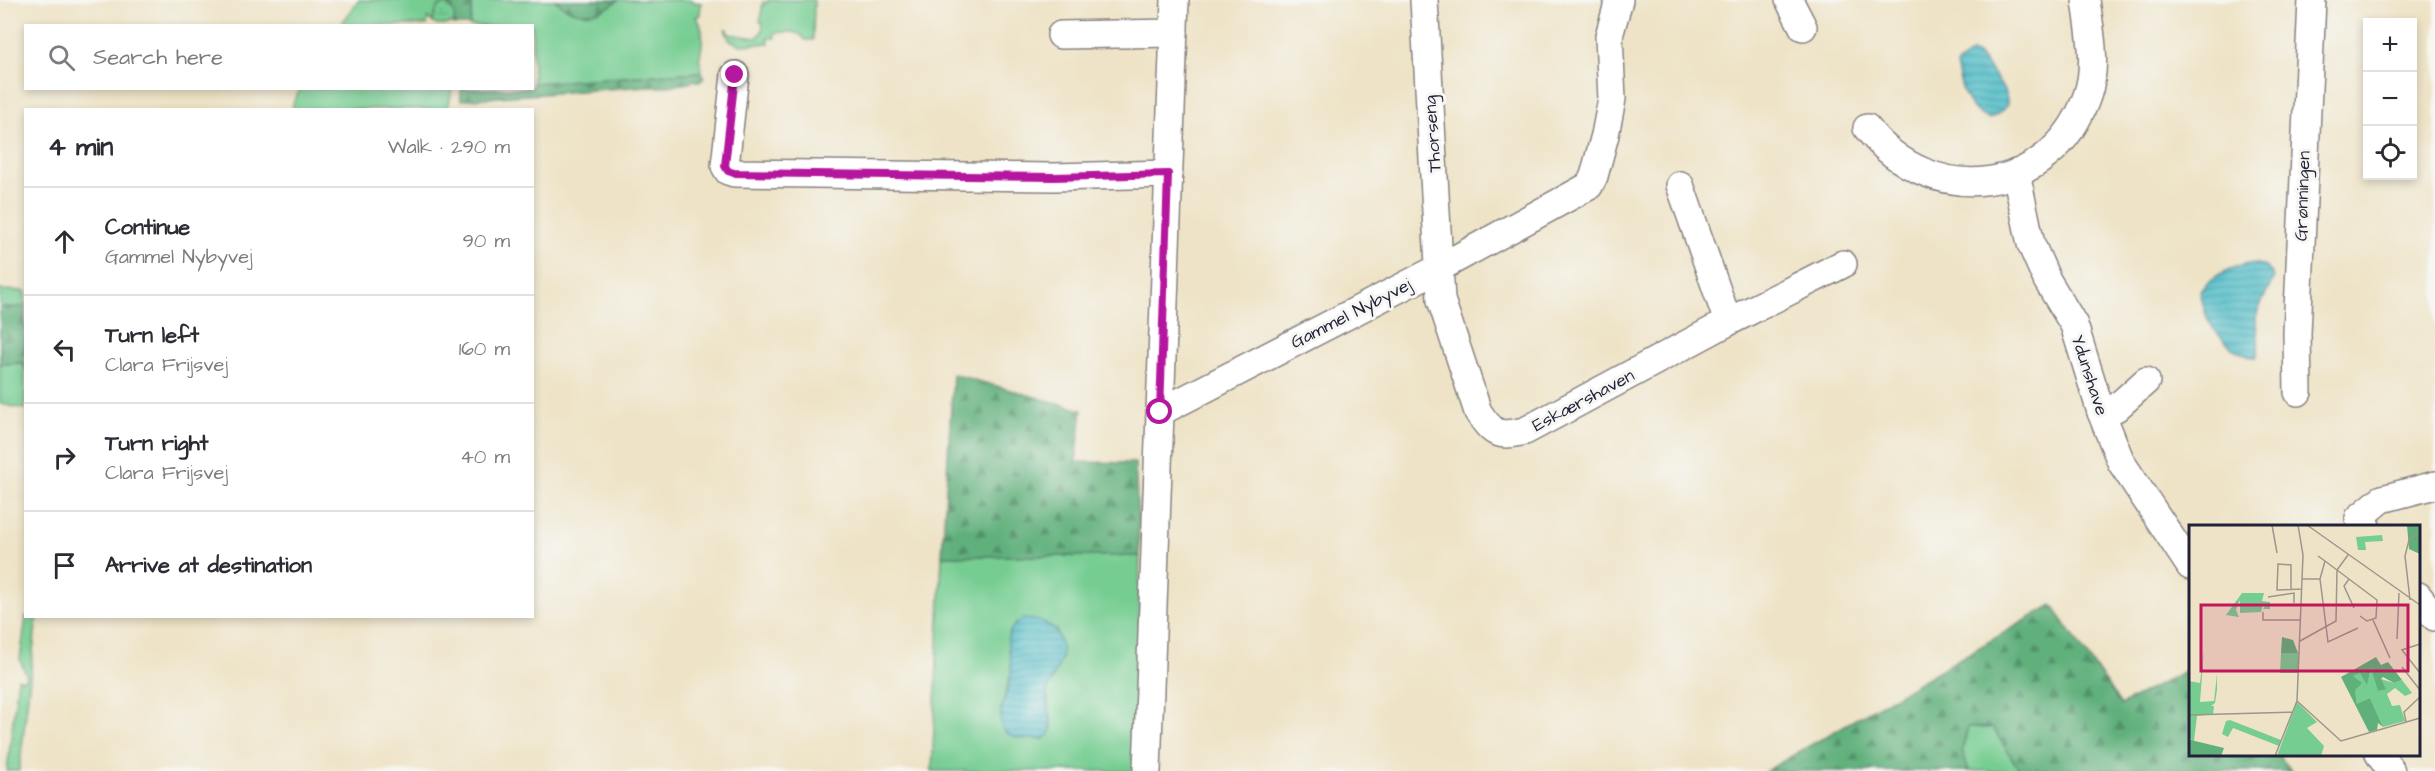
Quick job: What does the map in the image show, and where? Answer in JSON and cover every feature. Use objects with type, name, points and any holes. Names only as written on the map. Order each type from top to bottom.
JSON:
[{"type":"street","points":[[1147,771],[1175,0]]},
{"type":"street","name":"Thorseng","points":[[1424,0],[1441,267]]},
{"type":"street","name":"Gammel Nybyvej","points":[[1160,412],[1585,190],[1594,176],[1612,99],[1609,36],[1619,0]]},
{"type":"street","points":[[1789,0],[1803,27]]},
{"type":"street","points":[[1867,128],[1878,143],[1894,157],[1932,177],[1975,182],[2016,173],[2036,163],[2068,133],[2080,114],[2088,94],[2093,50],[2086,0]]},
{"type":"street","name":"Grønningen","points":[[2298,392],[2298,298],[2312,0]]},
{"type":"street","points":[[1061,35],[1174,33]]},
{"type":"street","points":[[735,75],[725,166],[728,171],[734,173],[1054,177],[1168,174]]},
{"type":"street","name":"Ydunshave","points":[[2016,173],[2031,244],[2047,280],[2074,325],[2101,412],[2121,462],[2189,564]]},
{"type":"street","points":[[1680,185],[1728,322]]},
{"type":"street","name":"Eskærshaven","points":[[1441,267],[1442,300],[1478,412],[1490,428],[1505,435],[1525,431],[1728,322],[1843,264]]},
{"type":"street","points":[[2101,412],[2116,408],[2146,381]]},
{"type":"street","points":[[2365,525],[2359,518],[2382,498],[2435,485]]},
{"type":"street","points":[[2420,598],[2435,617]]},
{"type":"street","points":[[2380,756],[2391,771]]},
{"type":"green space","points":[[359,0],[447,1],[446,4],[438,7],[432,22],[428,17],[427,24],[341,24]]},
{"type":"green space","points":[[439,0],[473,0],[470,24],[453,24],[452,7],[446,4],[447,1]]},
{"type":"green space","points":[[473,0],[555,0],[570,10],[586,13],[603,10],[618,0],[692,0],[692,2],[701,3],[700,15],[696,17],[702,32],[699,61],[701,72],[534,83],[534,24],[470,24]]},
{"type":"green space","points":[[555,0],[618,0],[602,10],[586,14],[570,10]]},
{"type":"green space","points":[[768,0],[814,0],[813,40],[805,40],[799,34],[787,32],[774,33],[775,38],[768,38],[769,43],[741,45],[729,40],[725,29],[728,29],[728,34],[757,38],[762,31],[763,22],[760,22],[763,2],[767,3]]},
{"type":"green space","points":[[446,4],[454,12],[454,22],[434,24],[432,22],[438,7]]},
{"type":"green space","points":[[701,72],[704,77],[700,82],[693,80],[690,83],[659,87],[461,100],[461,90],[534,90],[534,83]]},
{"type":"green space","points":[[300,90],[452,90],[448,108],[293,108]]},
{"type":"green space","points":[[0,290],[24,291],[24,307],[0,307]]},
{"type":"green space","points":[[0,307],[24,307],[24,366],[22,363],[0,364]]},
{"type":"green space","points":[[23,363],[24,409],[0,404],[0,364]]},
{"type":"green space","points":[[953,374],[1082,410],[1076,462],[1135,463],[1140,556],[942,556]]},
{"type":"green space","points":[[942,556],[1140,556],[1136,771],[932,771]],"holes":[[[1056,629],[1062,657],[1047,692],[1052,728],[1045,739],[1023,738],[1009,734],[1001,708],[1011,673]]]},
{"type":"green space","points":[[2052,605],[2121,705],[2189,669],[2189,756],[2279,756],[2292,771],[2020,771],[1993,728],[1968,727],[1962,750],[1969,771],[1766,771]]},
{"type":"green space","points":[[26,618],[37,618],[19,771],[7,771],[18,678],[23,680],[27,676],[20,660]]},
{"type":"green space","points":[[1968,727],[1993,728],[2020,771],[1969,771],[1962,750]]},
{"type":"water","points":[[1970,53],[1978,54],[2001,86],[2007,99],[2004,109],[1989,119],[1981,115],[1970,104],[1960,82],[1956,65]]},
{"type":"water","points":[[2248,263],[2267,268],[2274,278],[2257,314],[2259,347],[2256,357],[2248,356],[2233,348],[2214,329],[2206,315],[2200,291],[2222,273]]},
{"type":"water","points":[[1022,619],[1040,621],[1053,628],[1060,642],[1062,653],[1047,693],[1050,735],[1040,739],[1013,737],[1005,731],[1001,724],[1011,674],[1008,638],[1014,625]]},
{"type":"route","points":[[735,75],[725,166],[728,171],[734,173],[896,177],[1062,177],[1168,174],[1160,412]]}]
